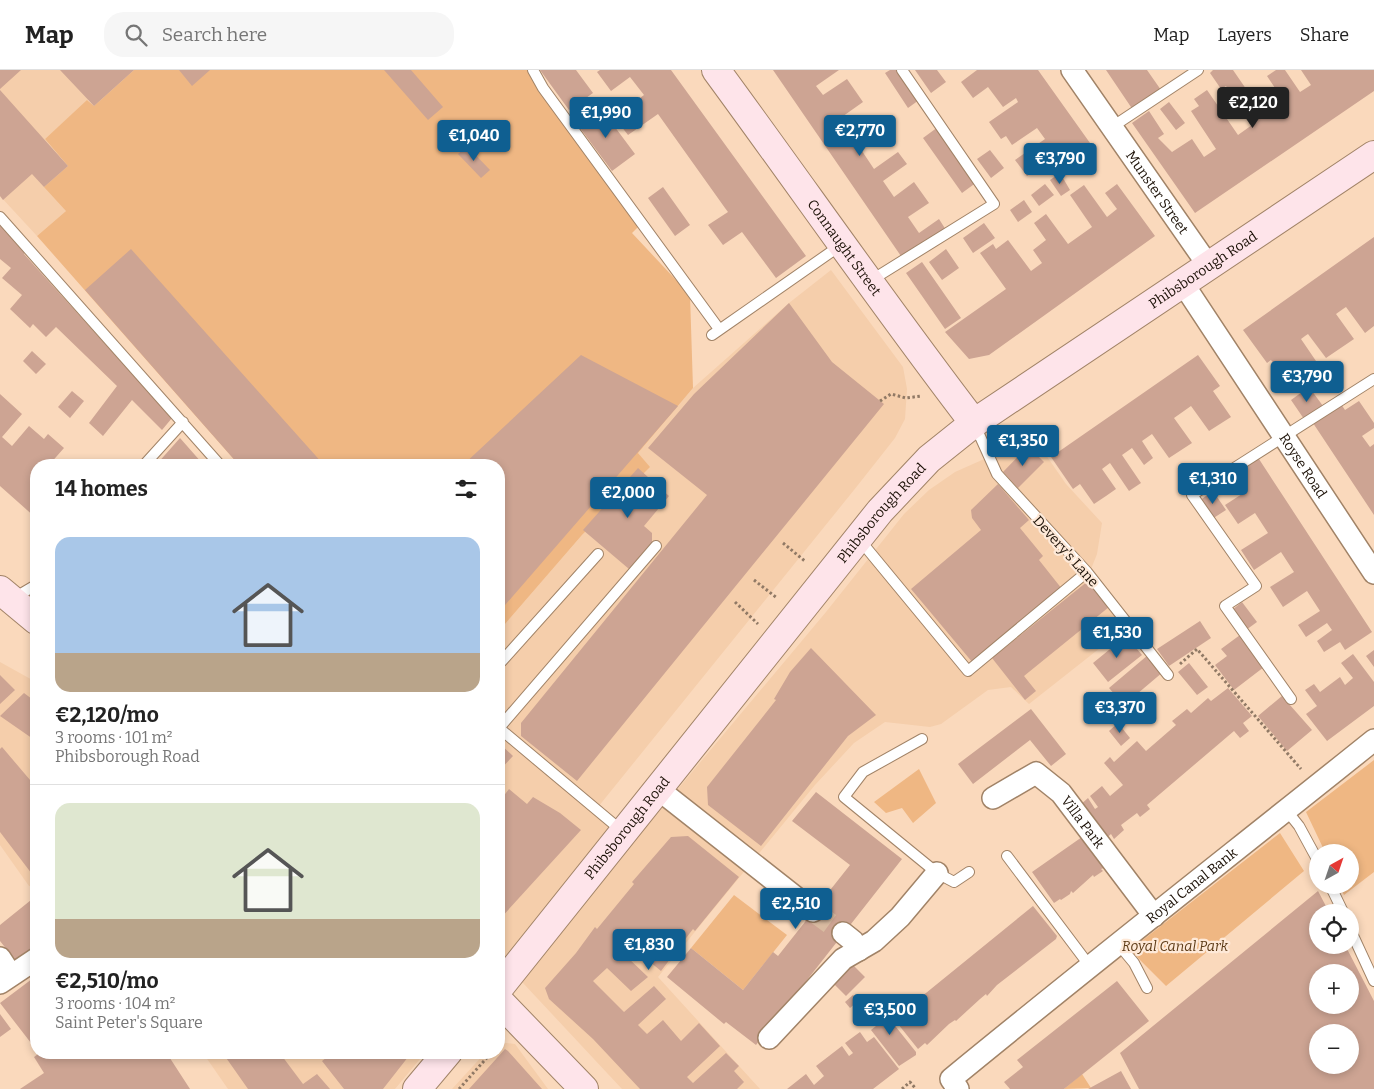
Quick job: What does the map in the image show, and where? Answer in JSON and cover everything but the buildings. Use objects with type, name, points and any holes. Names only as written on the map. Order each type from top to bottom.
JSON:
[{"type":"main road","name":"Connaught Street","points":[[716,70],[868,282],[974,422]]},
{"type":"main road","name":"Phibsborough Road","points":[[505,980],[880,511],[922,466],[974,422],[1374,155]]},
{"type":"main road","points":[[4,596],[30,616]]},
{"type":"main road","points":[[505,1007],[584,1089]]},
{"type":"main road","points":[[421,1088],[443,1059]]},
{"type":"street","name":"Munster Street","points":[[1072,70],[1208,265]]},
{"type":"street","name":"Royse Road","points":[[1182,282],[1283,438],[1374,573]]},
{"type":"street","name":"Royal Canal Bank","points":[[958,1089],[951,1079],[1089,965],[1119,944],[1374,740]]},
{"type":"street","name":"Villa Park","points":[[993,798],[1036,773],[1061,793],[1154,916]]},
{"type":"street","points":[[658,789],[813,910]]},
{"type":"street","points":[[769,1038],[843,959],[874,941],[900,917],[937,873]]},
{"type":"street","points":[[843,934],[853,941],[859,950]]},
{"type":"street","points":[[4,972],[30,961]]},
{"type":"lane","points":[[533,70],[543,88],[715,332],[842,245]]},
{"type":"lane","points":[[868,282],[994,204],[902,70]]},
{"type":"lane","points":[[1112,128],[1198,70]]},
{"type":"lane","points":[[0,217],[215,459]]},
{"type":"lane","points":[[1291,698],[1225,606],[1256,586],[1192,496],[1252,455],[1283,438],[1374,379]]},
{"type":"lane","points":[[149,459],[183,422]]},
{"type":"lane","name":"Devery's Lane","points":[[974,422],[998,474],[1086,572],[1168,674]]},
{"type":"lane","points":[[858,539],[968,670],[1086,572]]},
{"type":"lane","points":[[505,721],[656,546]]},
{"type":"lane","points":[[505,658],[598,554]]},
{"type":"lane","points":[[4,596],[30,587]]},
{"type":"lane","points":[[505,733],[622,832]]},
{"type":"lane","points":[[922,738],[863,772],[844,796],[937,873],[954,882],[969,872]]},
{"type":"lane","points":[[1287,811],[1299,826],[1309,844]]},
{"type":"lane","points":[[1008,856],[1089,965]]},
{"type":"lane","points":[[1119,944],[1134,963],[1147,988]]},
{"type":"lane","points":[[1359,948],[1374,981]]},
{"type":"path","points":[[880,401],[891,394],[906,398],[924,396]]},
{"type":"path","points":[[783,543],[812,566]]},
{"type":"path","points":[[754,580],[783,602]]},
{"type":"path","points":[[735,602],[762,628]]},
{"type":"path","points":[[1168,674],[1197,649],[1305,773]]},
{"type":"path","points":[[459,1089],[486,1059]]},
{"type":"path","points":[[902,1089],[910,1082],[916,1089]]},
{"type":"shaded area","points":[[0,70],[134,70],[94,106],[88,100],[45,139],[68,166],[66,211],[37,236],[0,196]]},
{"type":"shaded area","points":[[831,270],[903,367],[907,389],[905,419],[895,438],[854,490],[594,812],[631,845],[826,612],[904,514],[929,490],[955,472],[1025,441],[1039,445],[1066,484],[1102,523],[1097,554],[1091,569],[1133,622],[1029,704],[1011,687],[988,690],[941,724],[930,727],[885,722],[854,743],[815,785],[658,977],[760,1089],[622,1089],[523,983],[505,969],[505,624],[582,535],[649,467],[638,453],[693,388],[789,303]]},
{"type":"shaded area","points":[[0,662],[30,679],[30,886],[0,845]]},
{"type":"shaded area","points":[[505,1043],[515,1044],[548,1089],[452,1089],[480,1059],[505,1059]]},
{"type":"shaded area","points":[[207,1059],[420,1059],[395,1089],[228,1089]]},
{"type":"green space","points":[[134,70],[528,70],[638,227],[632,233],[690,295],[693,388],[638,453],[650,467],[582,535],[505,624],[505,459],[234,459],[37,236],[66,211],[44,187],[68,166],[45,139],[87,100],[94,106]]},
{"type":"green space","points":[[1374,760],[1374,872],[1359,884],[1359,844],[1321,844],[1306,812]]},
{"type":"green space","points":[[919,769],[936,803],[913,823],[902,808],[886,813],[874,802]]},
{"type":"green space","name":"Royal Canal Park","points":[[1280,833],[1304,871],[1166,986],[1130,950]]},
{"type":"green space","points":[[734,895],[787,935],[743,990],[691,948]]},
{"type":"green space","points":[[1082,1074],[1091,1088],[1064,1089]]},
{"type":"tunnel","points":[[813,911],[843,933]]}]
